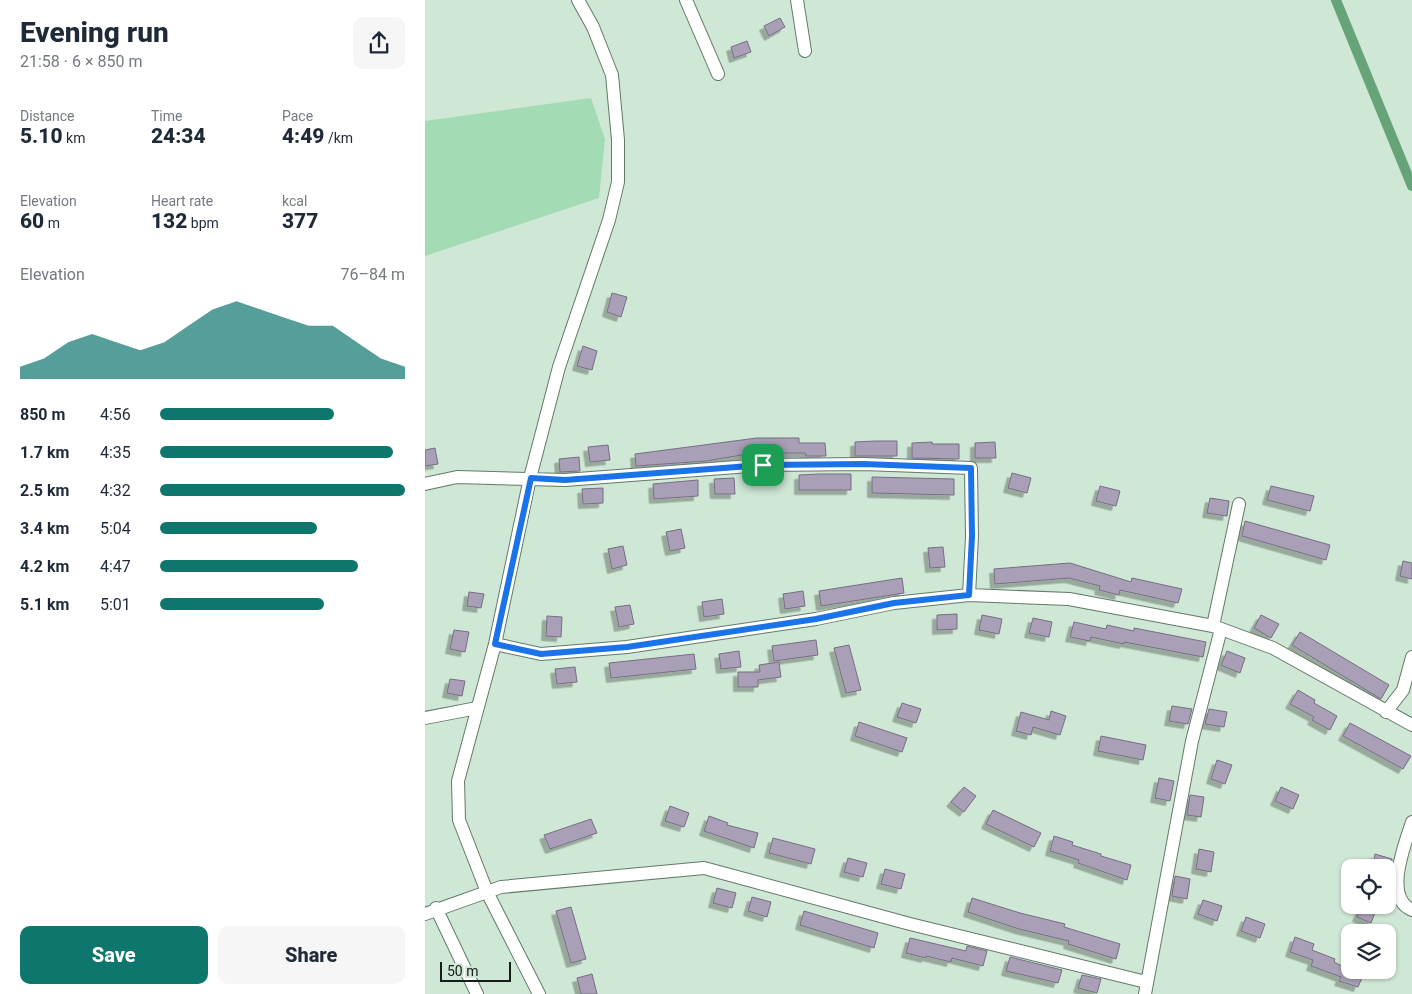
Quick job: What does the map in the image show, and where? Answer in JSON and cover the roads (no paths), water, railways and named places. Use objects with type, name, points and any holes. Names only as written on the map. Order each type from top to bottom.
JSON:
[{"type":"street","points":[[539,994],[487,892],[459,820],[458,782],[495,644],[531,478],[559,367],[609,220],[618,182],[618,140],[612,75],[593,27],[578,0]]},
{"type":"street","points":[[686,0],[718,74]]},
{"type":"street","points":[[797,0],[805,51]]},
{"type":"street","points":[[425,484],[457,477],[565,480],[763,465],[863,464],[971,468],[972,536],[969,595]]},
{"type":"street","points":[[477,994],[430,911],[501,886],[704,868],[1145,988],[1192,741],[1217,627],[1239,504]]},
{"type":"street","points":[[495,644],[541,654],[627,647],[816,619],[894,603],[969,595],[1069,599],[1217,627],[1273,648],[1412,726]]},
{"type":"street","points":[[1386,712],[1403,690],[1412,657]]},
{"type":"street","points":[[425,718],[477,708]]},
{"type":"street","points":[[1412,822],[1402,852],[1397,892],[1404,907],[1412,910]]},
{"type":"waterway","points":[[1336,0],[1412,186]]}]
